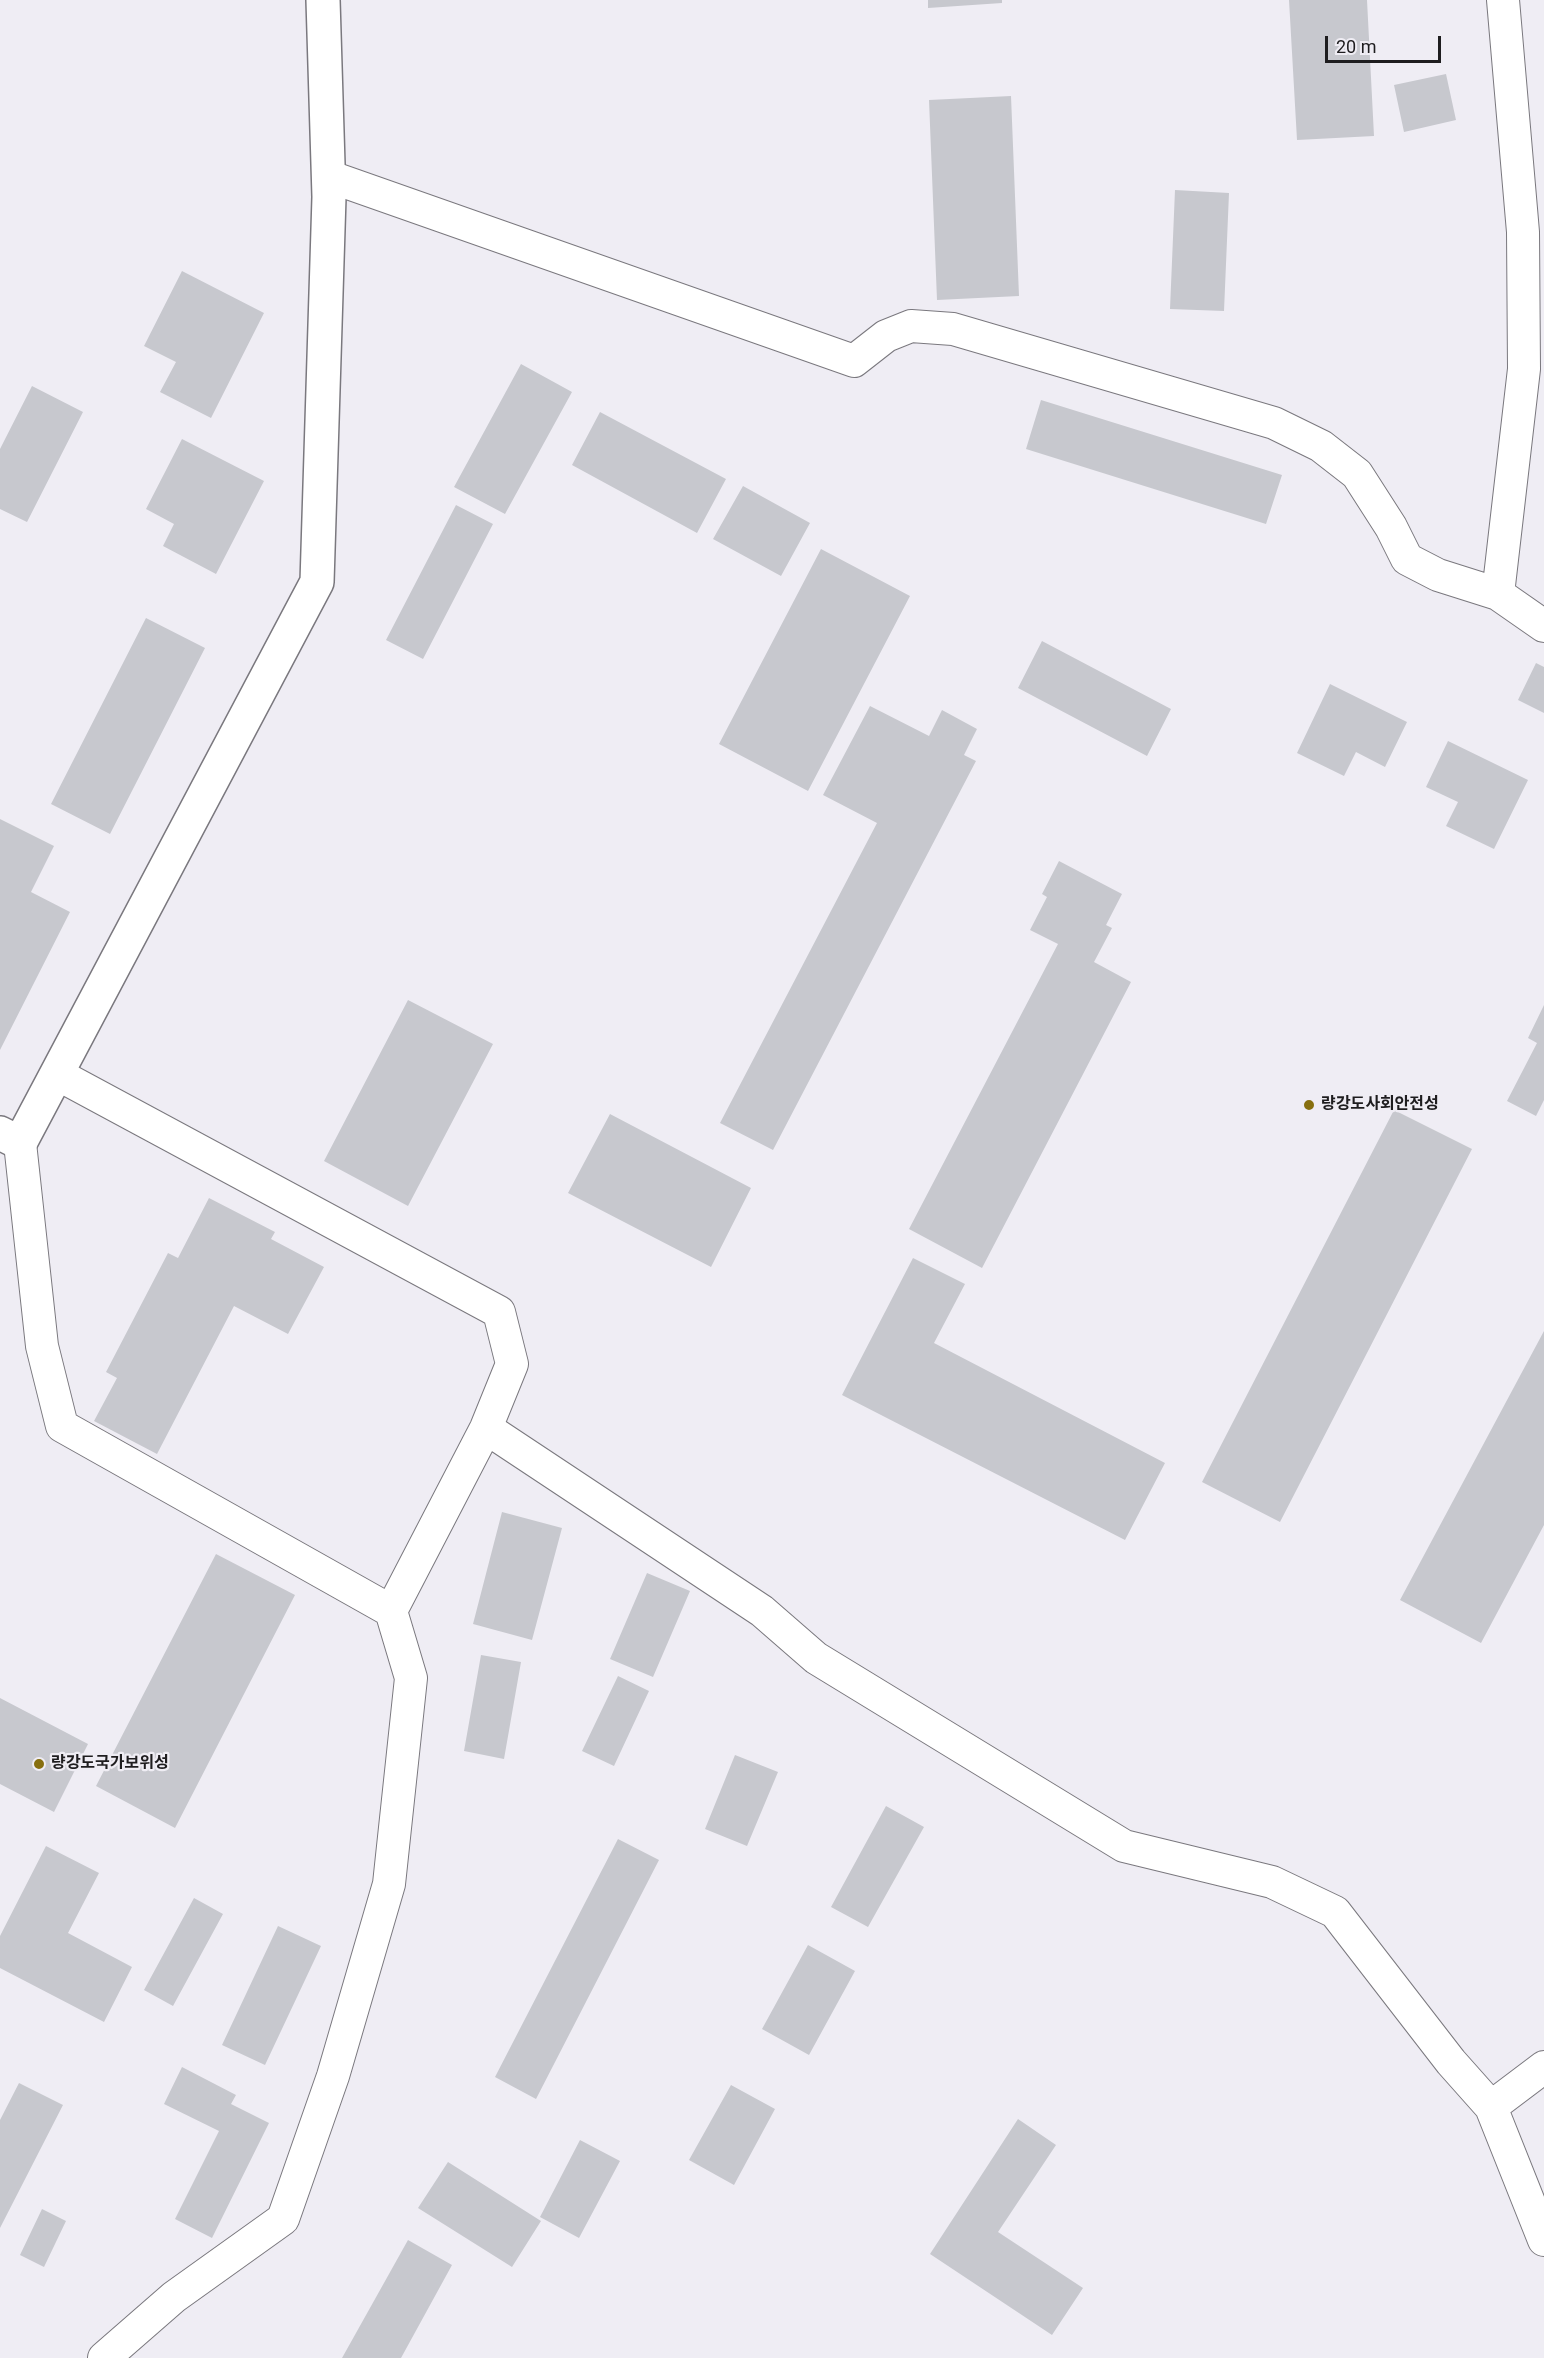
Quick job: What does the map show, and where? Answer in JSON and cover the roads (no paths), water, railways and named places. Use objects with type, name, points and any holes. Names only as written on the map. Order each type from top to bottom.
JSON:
[{"type":"main road","points":[[10,1138],[57,1074],[317,582],[328,176],[323,0]]},
{"type":"street","points":[[1498,594],[1524,369],[1522,232],[1503,0]]},
{"type":"street","points":[[328,176],[854,361],[886,336],[912,327],[952,329],[1274,423],[1321,446],[1357,474],[1391,527],[1407,559],[1438,574],[1498,594],[1544,626]]},
{"type":"street","points":[[57,1074],[499,1312],[512,1364],[486,1428],[391,1611]]},
{"type":"street","points":[[10,1138],[42,1346],[62,1426],[391,1611],[411,1678],[389,1884],[333,2076],[284,2219],[174,2297],[104,2358]]},
{"type":"street","points":[[486,1428],[762,1611],[816,1658],[1124,1846],[1272,1882],[1335,1912],[1451,2062],[1491,2107],[1544,2240]]},
{"type":"street","points":[[1491,2107],[1544,2067]]},
{"type":"place","name":"량강도사회안전성","points":[[1309,1105]]},
{"type":"place","name":"량강도국가보위성","points":[[39,1764]]}]
